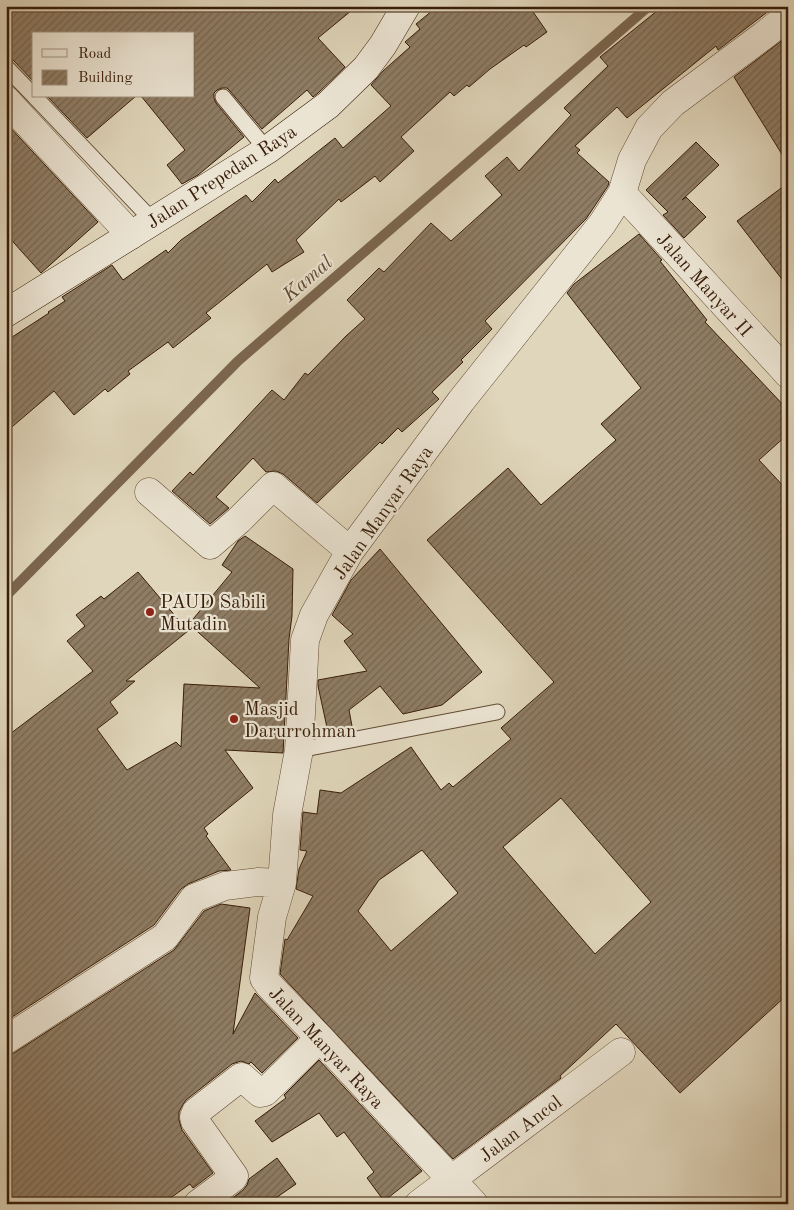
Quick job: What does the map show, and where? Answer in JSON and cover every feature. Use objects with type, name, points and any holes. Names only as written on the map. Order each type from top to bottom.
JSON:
[{"type":"street","name":"Jalan Prepedan Raya","points":[[6,313],[267,150],[328,105],[366,68],[383,45],[406,6]]},
{"type":"street","name":"Jalan Manyar Raya","points":[[474,1204],[264,978],[272,917],[282,882],[287,814],[299,750],[305,640],[314,615],[350,551],[461,400],[602,224],[622,193],[632,160],[649,128],[673,103],[788,16]]},
{"type":"street","points":[[6,100],[142,228]]},
{"type":"street","name":"Jalan Manyar II","points":[[622,193],[788,374]]},
{"type":"street","points":[[150,492],[210,545],[240,520],[274,486],[350,551]]},
{"type":"street","points":[[6,1040],[165,937],[194,898],[225,886],[258,882],[282,882]]},
{"type":"street","points":[[198,1204],[234,1176],[195,1121],[196,1112],[240,1078],[260,1093],[265,1092],[320,1038]]},
{"type":"street","name":"Jalan Ancol","points":[[419,1204],[621,1052]]},
{"type":"lane","points":[[6,67],[32,94]]},
{"type":"lane","points":[[223,97],[267,150]]},
{"type":"lane","points":[[36,98],[142,228]]},
{"type":"lane","points":[[299,750],[497,712]]},
{"type":"building","points":[[6,6],[357,6],[318,38],[345,67],[313,97],[307,90],[262,129],[227,88],[222,88],[214,93],[216,103],[244,137],[198,175],[182,184],[167,165],[185,150],[143,98],[195,98],[195,32],[32,32],[32,80],[13,60],[6,58]]},
{"type":"building","points":[[438,6],[529,6],[547,32],[526,47],[524,45],[490,69],[469,87],[467,85],[454,96],[450,92],[401,137],[414,151],[380,182],[375,176],[341,202],[339,199],[296,240],[304,252],[272,272],[267,264],[206,313],[211,318],[173,348],[168,342],[128,371],[130,374],[108,392],[105,389],[74,415],[54,391],[6,432],[6,341],[65,301],[62,297],[112,265],[123,280],[166,250],[168,253],[181,240],[246,195],[252,202],[275,179],[278,183],[335,138],[343,148],[391,106],[371,85],[383,71],[410,47],[405,42],[420,29],[416,24]]},
{"type":"building","points":[[663,6],[775,6],[718,50],[716,46],[627,118],[617,107],[575,146],[580,150],[577,153],[609,182],[608,186],[586,219],[485,321],[492,329],[461,360],[463,362],[432,392],[439,399],[402,432],[398,428],[382,444],[380,442],[317,503],[283,474],[276,471],[266,472],[253,458],[216,497],[229,508],[210,524],[172,491],[190,472],[193,475],[272,390],[284,400],[305,373],[308,375],[365,319],[347,300],[379,268],[384,272],[431,223],[451,241],[502,195],[485,176],[507,157],[519,171],[571,115],[564,108],[608,66],[600,57]]},
{"type":"building","points":[[788,36],[788,164],[734,77]]},
{"type":"building","points":[[49,98],[134,98],[87,138]]},
{"type":"building","points":[[6,123],[98,222],[41,273],[6,234]]},
{"type":"building","points":[[696,142],[719,165],[682,200],[686,197],[706,217],[684,238],[663,215],[668,212],[646,190]]},
{"type":"building","points":[[788,183],[788,287],[737,221]]},
{"type":"building","points":[[639,234],[662,260],[660,261],[707,320],[705,322],[788,410],[788,434],[759,460],[788,491],[788,994],[680,1093],[616,1024],[560,1076],[561,1078],[453,1159],[280,974],[285,939],[287,940],[313,896],[296,889],[299,869],[307,851],[300,850],[303,812],[317,814],[320,790],[341,793],[411,747],[441,790],[449,783],[453,787],[511,739],[501,728],[554,682],[427,540],[508,468],[541,505],[616,440],[601,424],[641,388],[567,293],[574,284]],"holes":[[[561,798],[651,902],[595,954],[503,847]],[[422,850],[458,893],[391,951],[358,911],[379,880]]]},
{"type":"building","points":[[245,536],[293,569],[292,616],[283,753],[225,750],[253,788],[204,828],[208,834],[206,836],[231,870],[219,871],[188,884],[181,889],[154,925],[6,1021],[6,737],[93,671],[67,641],[85,626],[76,615],[101,596],[104,599],[138,572],[188,631],[126,681],[135,681],[110,702],[118,713],[97,729],[127,770],[176,742],[181,747],[184,684],[260,688],[189,624],[232,572],[222,565],[238,541]]},
{"type":"building","points":[[380,549],[482,672],[442,705],[403,714],[380,686],[349,710],[352,726],[328,732],[318,680],[367,671],[344,641],[353,634],[332,615],[351,580]]},
{"type":"building","points":[[221,904],[250,908],[233,1034],[255,993],[298,1038],[262,1073],[251,1062],[249,1064],[241,1061],[232,1064],[186,1100],[182,1106],[179,1112],[179,1120],[182,1130],[213,1173],[193,1188],[190,1184],[162,1204],[6,1204],[6,1056],[14,1053],[174,950],[204,911]]},
{"type":"building","points":[[319,1060],[422,1171],[384,1201],[367,1178],[374,1172],[344,1132],[337,1137],[319,1113],[272,1142],[255,1121],[286,1098],[284,1095]]},
{"type":"building","points":[[277,1158],[296,1184],[267,1204],[225,1204],[243,1190],[249,1179]]},
{"type":"waterway","name":"Kamal","points":[[6,596],[238,361],[649,6]]},
{"type":"place","name":"PAUD Sabili Mutadin","points":[[150,612]]},
{"type":"place","name":"Masjid Darurrohman","points":[[234,719]]}]
